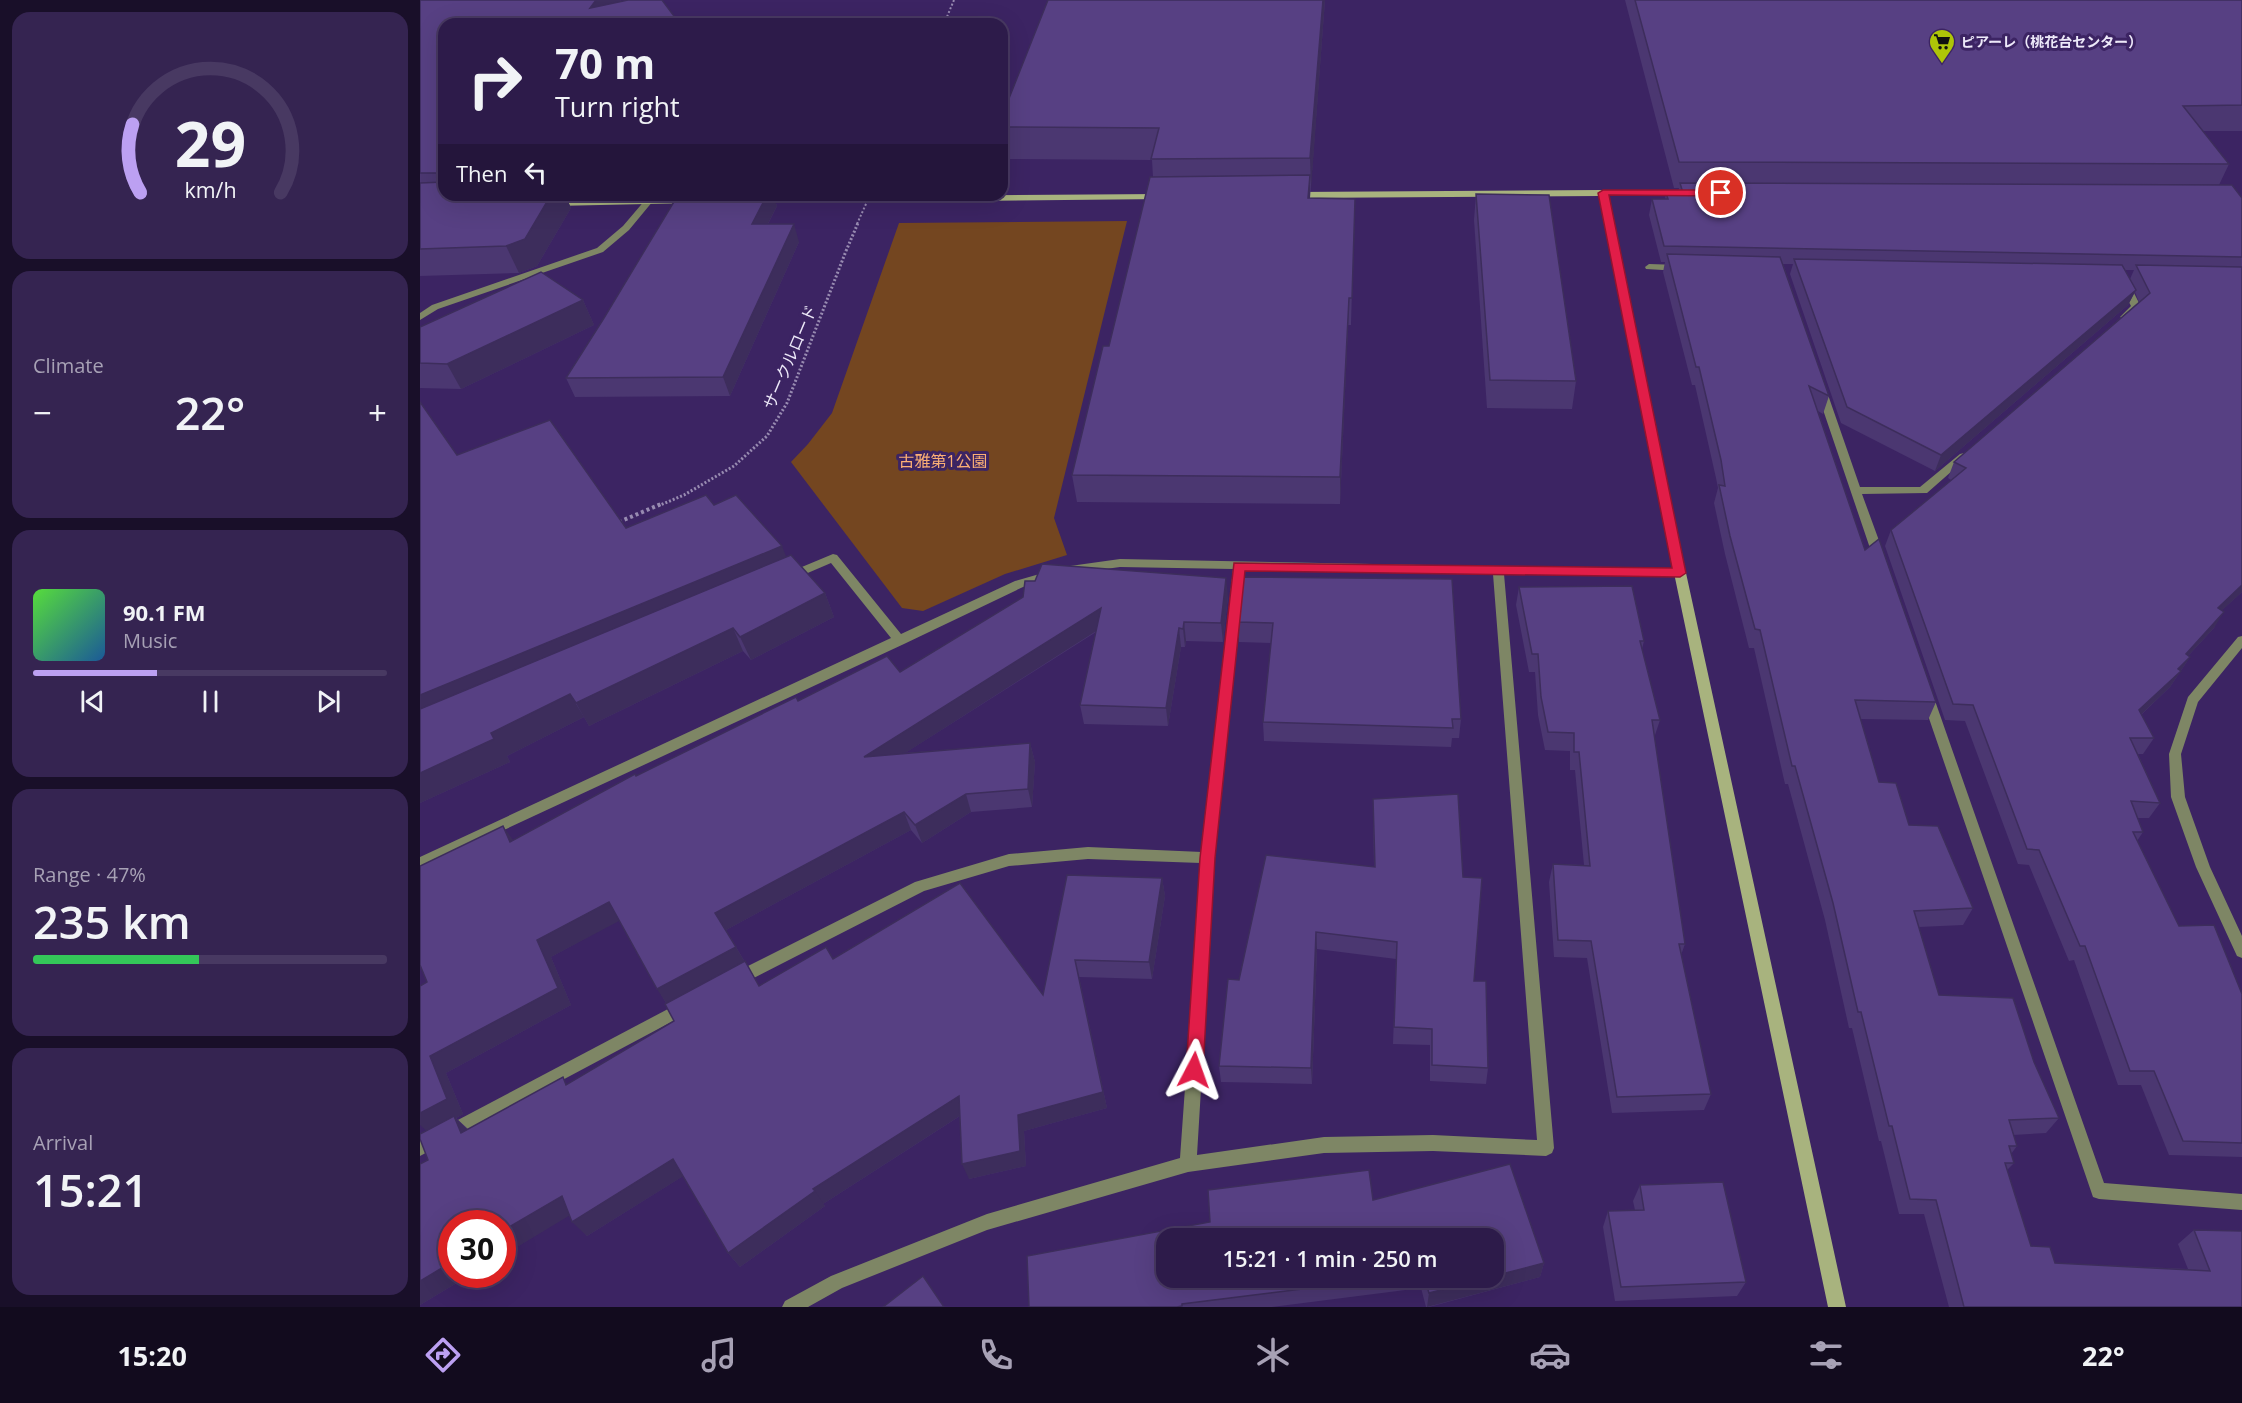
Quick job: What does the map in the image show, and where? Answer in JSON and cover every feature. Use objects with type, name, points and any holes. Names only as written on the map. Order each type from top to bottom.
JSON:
[{"type":"street","points":[[1603,193],[1680,573],[1837,1307]]},
{"type":"street","points":[[1281,196],[1710,193]]},
{"type":"street","points":[[1008,198],[1174,196]]},
{"type":"street","points":[[420,317],[435,307],[554,268],[600,250],[626,228],[649,201]]},
{"type":"street","points":[[546,203],[697,201]]},
{"type":"street","points":[[1649,267],[1697,268]]},
{"type":"street","points":[[2118,322],[2136,307],[2120,275],[2131,275]]},
{"type":"street","points":[[1818,380],[1883,569]]},
{"type":"street","points":[[1856,490],[1923,491],[1977,445]]},
{"type":"street","points":[[778,581],[833,558],[900,640]]},
{"type":"street","points":[[420,863],[1019,584],[1072,569],[1120,563],[1680,573]]},
{"type":"street","points":[[1188,1164],[1208,858],[1239,566]]},
{"type":"street","points":[[791,1307],[837,1282],[987,1222],[1188,1164],[1324,1145],[1433,1143],[1546,1148],[1498,570]]},
{"type":"street","points":[[2242,640],[2192,700],[2175,754],[2178,797],[2203,867],[2242,952]]},
{"type":"street","points":[[1922,682],[2099,1191],[2242,1202]]},
{"type":"street","points":[[726,985],[841,923],[920,885],[1009,860],[1088,853],[1208,858]]},
{"type":"street","points":[[420,1148],[694,1002]]},
{"type":"path","points":[[946,18],[954,0]]},
{"type":"path","name":"サークルロード","points":[[618,522],[684,495],[734,466],[767,435],[787,403],[867,201]]},
{"type":"green space","name":"古雅第1公園","points":[[1127,221],[1054,518],[1067,555],[1005,574],[923,611],[902,608],[791,462],[832,413],[899,223]]},
{"type":"building","points":[[420,0],[596,0],[590,8],[628,0],[662,0],[676,18],[438,18],[438,173],[420,173]]},
{"type":"building","points":[[1048,0],[1323,0],[1310,158],[1151,159],[1159,128],[1008,127],[1008,101]]},
{"type":"building","name":"ピアーレ（桃花台センター）","points":[[1635,0],[2242,0],[2242,105],[2183,106],[2229,164],[1679,162]]},
{"type":"building","points":[[1310,175],[1308,198],[1355,199],[1352,298],[1349,298],[1340,477],[1072,475],[1103,346],[1109,346],[1150,177]]},
{"type":"building","points":[[438,182],[438,201],[547,201],[525,239],[506,246],[420,249],[420,183]]},
{"type":"building","points":[[1680,183],[2232,185],[2242,198],[2242,257],[1664,246],[1652,199],[1668,199],[1666,193],[1683,193]]},
{"type":"building","points":[[1476,194],[1549,195],[1576,381],[1490,380]]},
{"type":"building","points":[[674,201],[764,201],[752,224],[794,224],[723,377],[566,378]]},
{"type":"building","points":[[1667,254],[1780,257],[1829,396],[1809,386],[1865,550],[1879,539],[1936,702],[1855,700],[1879,782],[1896,783],[1909,825],[1938,826],[1973,908],[1914,911],[1939,995],[2013,998],[2034,1062],[2059,1118],[2009,1120],[2017,1146],[2009,1146],[2014,1163],[2005,1163],[2031,1246],[2050,1247],[2055,1263],[2210,1271],[2194,1230],[2242,1231],[2242,1307],[1964,1307],[1936,1200],[1910,1199],[1892,1126],[1889,1126],[1861,1012],[1858,1012],[1833,903],[1795,766],[1792,766],[1760,630],[1755,629],[1730,536],[1719,485],[1725,486],[1721,460],[1699,367],[1696,367]]},
{"type":"building","points":[[1794,259],[2122,265],[2136,290],[1941,455],[1847,407]]},
{"type":"building","points":[[2136,265],[2242,267],[2242,585],[2218,608],[2224,612],[2186,654],[2190,657],[2178,669],[2181,671],[2139,710],[2154,738],[2130,738],[2160,803],[2131,801],[2143,832],[2133,832],[2179,926],[2214,925],[2242,994],[2242,1143],[2183,1141],[2154,1071],[2130,1071],[2085,946],[2080,946],[2039,850],[2027,849],[1973,705],[1953,704],[1891,530],[1966,468],[1954,462],[2150,293]]},
{"type":"building","points":[[541,272],[583,300],[447,364],[420,363],[420,327]]},
{"type":"building","points":[[420,402],[457,455],[550,420],[626,528],[706,495],[714,505],[736,495],[782,546],[420,695]]},
{"type":"building","points":[[791,555],[825,593],[740,637],[733,628],[576,703],[570,694],[491,733],[494,739],[420,773],[420,709]]},
{"type":"building","points":[[1042,564],[1226,578],[1221,623],[1184,622],[1183,629],[1179,628],[1166,708],[1080,705],[1101,608],[864,757],[1030,743],[1028,789],[966,794],[915,825],[904,812],[715,913],[736,947],[657,989],[609,902],[537,940],[558,988],[430,1056],[447,1099],[420,1113],[420,986],[427,982],[420,965],[420,866],[503,826],[510,842],[635,774],[636,776],[796,697],[798,701],[887,656],[900,672],[1023,597],[1025,581],[1035,581]]},
{"type":"building","points":[[1242,577],[1452,579],[1461,719],[1452,719],[1453,728],[1263,722],[1273,623],[1238,622]]},
{"type":"building","points":[[1632,586],[1644,641],[1640,641],[1660,720],[1652,720],[1685,944],[1679,944],[1711,1094],[1617,1097],[1591,941],[1558,940],[1553,864],[1590,866],[1579,752],[1574,752],[1574,733],[1548,732],[1541,697],[1538,654],[1532,654],[1519,587]]},
{"type":"building","points":[[1458,794],[1463,877],[1482,878],[1474,981],[1486,981],[1488,1068],[1432,1065],[1432,1029],[1394,1027],[1397,942],[1316,932],[1311,1068],[1219,1066],[1228,979],[1239,980],[1266,855],[1375,867],[1373,799]]},
{"type":"building","points":[[1067,875],[1162,878],[1149,962],[1075,960],[1103,1092],[1018,1115],[1020,1151],[962,1164],[959,1096],[813,1189],[815,1191],[728,1253],[673,1159],[572,1222],[562,1196],[516,1223],[516,1210],[438,1210],[438,1270],[420,1281],[420,1164],[428,1160],[420,1134],[454,1116],[461,1133],[563,1077],[566,1085],[674,1021],[665,1004],[745,961],[759,986],[826,947],[833,959],[960,883],[1043,995]]},
{"type":"building","points":[[1510,1164],[1544,1263],[1504,1273],[1504,1228],[1178,1228],[1210,1222],[1208,1190],[1369,1170],[1373,1200]]},
{"type":"building","points":[[1723,1182],[1746,1282],[1621,1287],[1608,1211],[1644,1210],[1640,1185]]},
{"type":"building","points":[[1156,1232],[1156,1288],[1311,1288],[1182,1304],[1177,1307],[1029,1307],[1027,1256]]},
{"type":"building","points":[[923,1276],[944,1307],[883,1307]]},
{"type":"building","points":[[1427,1288],[1448,1288],[1429,1293]]},
{"type":"place","name":"ピアーレ（桃花台センター）","points":[[1942,65]]},
{"type":"route","points":[[1194,1070],[1208,858],[1239,566],[1680,573],[1603,193],[1721,193]]}]
